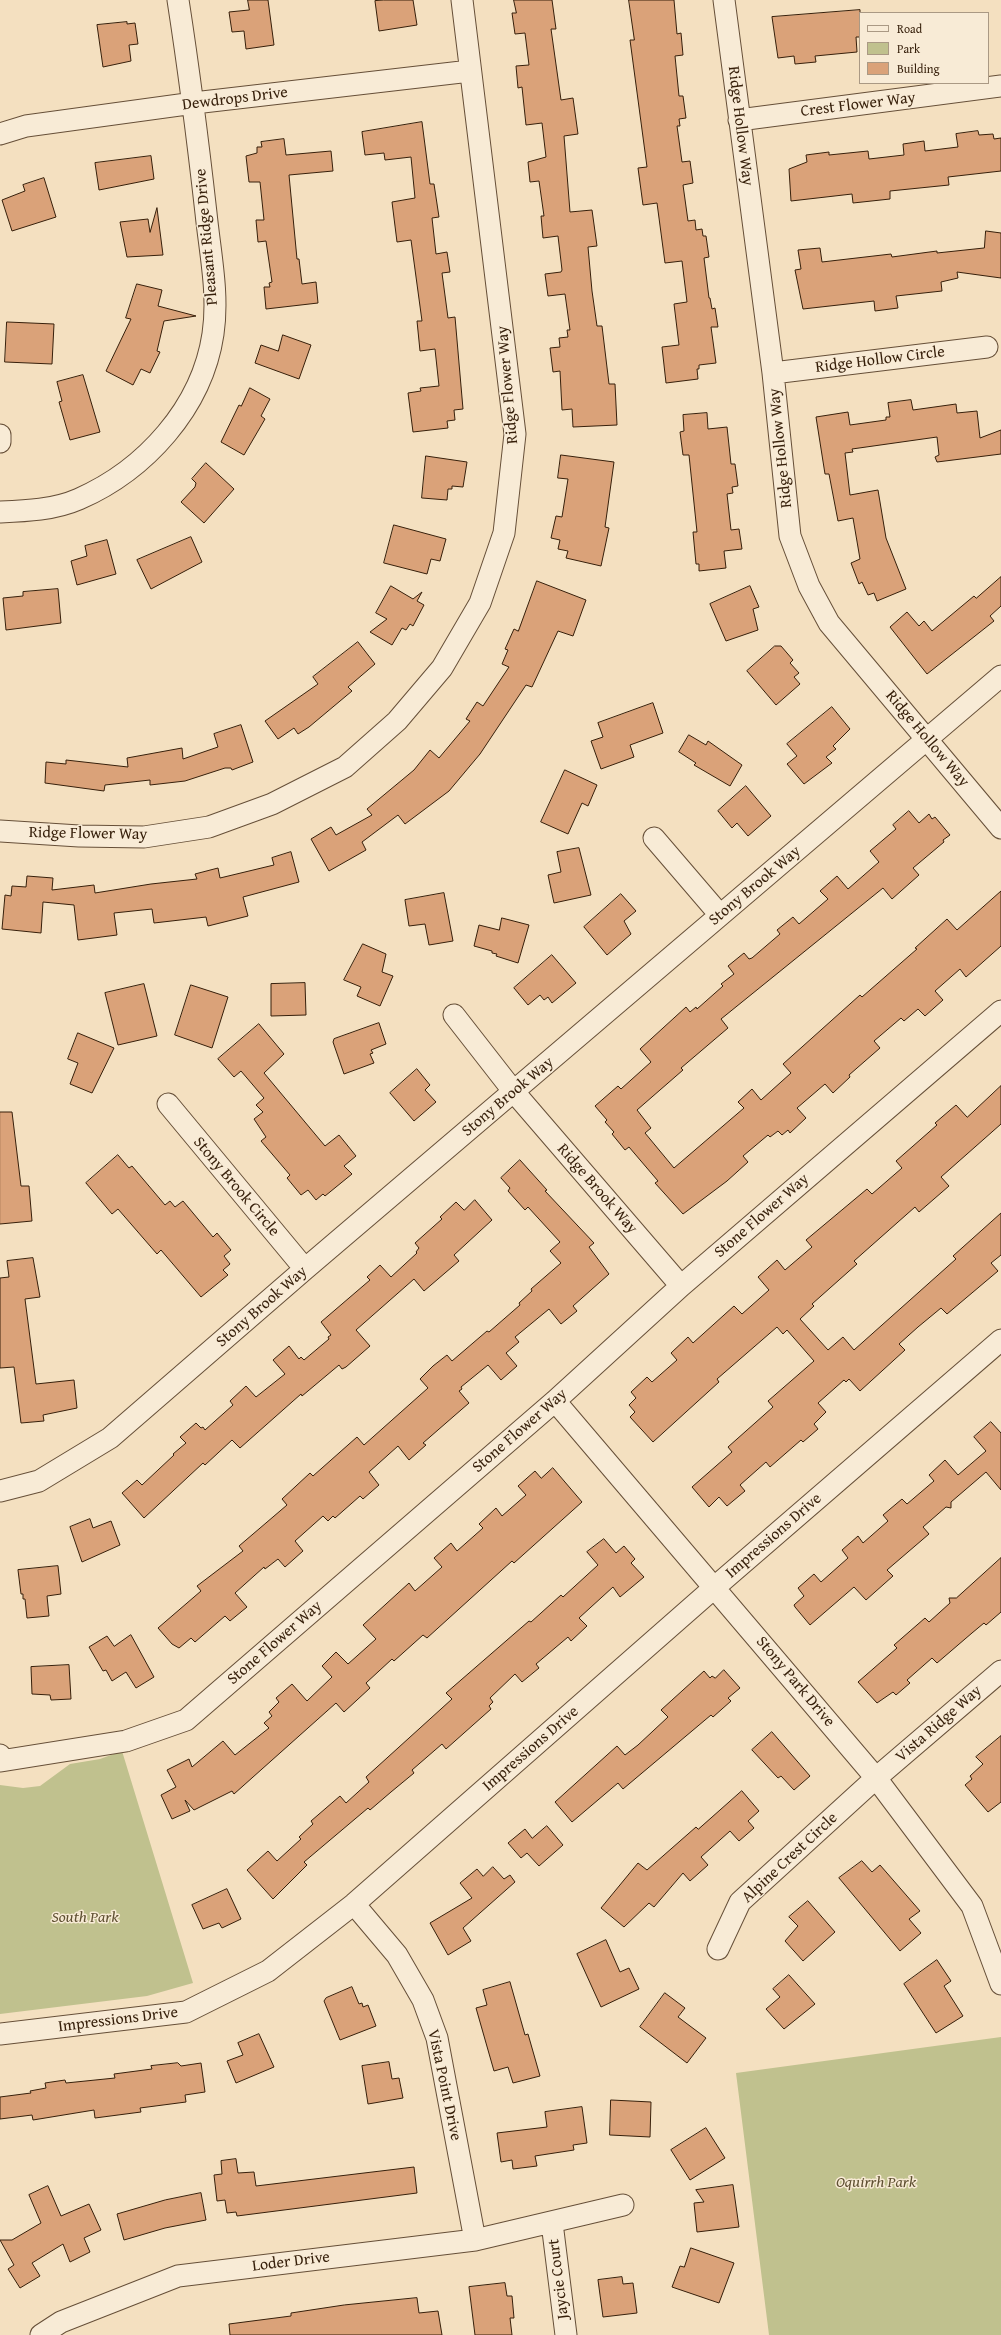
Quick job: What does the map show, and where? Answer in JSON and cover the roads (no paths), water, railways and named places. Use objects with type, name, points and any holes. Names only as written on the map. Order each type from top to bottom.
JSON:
[{"type":"street","name":"Pleasant Ridge Drive","points":[[0,512],[37,510],[78,500],[118,478],[148,454],[179,418],[199,381],[213,335],[215,299],[194,103],[178,0]]},
{"type":"street","name":"Ridge Flower Way","points":[[0,831],[78,836],[144,837],[209,827],[272,804],[345,767],[397,721],[442,668],[480,603],[504,533],[515,434],[462,0]]},
{"type":"street","name":"Ridge Hollow Way","points":[[724,0],[773,373],[790,536],[809,586],[829,623],[1001,828]]},
{"type":"street","name":"Dewdrops Drive","points":[[0,134],[26,126],[194,103],[470,71]]},
{"type":"street","name":"Crest Flower Way","points":[[739,120],[1001,86]]},
{"type":"street","name":"Ridge Hollow Circle","points":[[773,373],[987,348]]},
{"type":"street","points":[[0,435],[0,442]]},
{"type":"street","name":"Stony Brook Way","points":[[0,1491],[39,1481],[110,1438],[305,1269],[1001,676]]},
{"type":"street","points":[[654,838],[720,916]]},
{"type":"street","name":"Stone Flower Way","points":[[0,1755],[1,1761],[126,1741],[186,1720],[555,1401],[681,1286],[1001,1011]]},
{"type":"street","name":"Ridge Brook Way","points":[[454,1015],[514,1092],[681,1286]]},
{"type":"street","name":"Stony Brook Circle","points":[[168,1104],[305,1269]]},
{"type":"street","name":"Impressions Drive","points":[[0,2034],[186,2012],[268,1972],[354,1904],[715,1587],[1001,1340]]},
{"type":"street","name":"Stony Park Drive","points":[[555,1401],[715,1587],[876,1778],[972,1906],[1001,1984]]},
{"type":"street","name":"Vista Ridge Way","points":[[876,1778],[1001,1671]]},
{"type":"street","name":"Alpine Crest Circle","points":[[718,1949],[740,1902],[876,1778]]},
{"type":"street","name":"Vista Point Drive","points":[[354,1904],[398,1955],[423,2000],[437,2038],[475,2240]]},
{"type":"street","name":"Loder Drive","points":[[41,2335],[61,2322],[178,2276],[475,2240],[623,2205]]},
{"type":"street","name":"Jaycie Court","points":[[552,2223],[566,2335]]},
{"type":"park label","name":"South Park","points":[[85,1918]]},
{"type":"park label","name":"Oquirrh Park","points":[[876,2183]]}]
